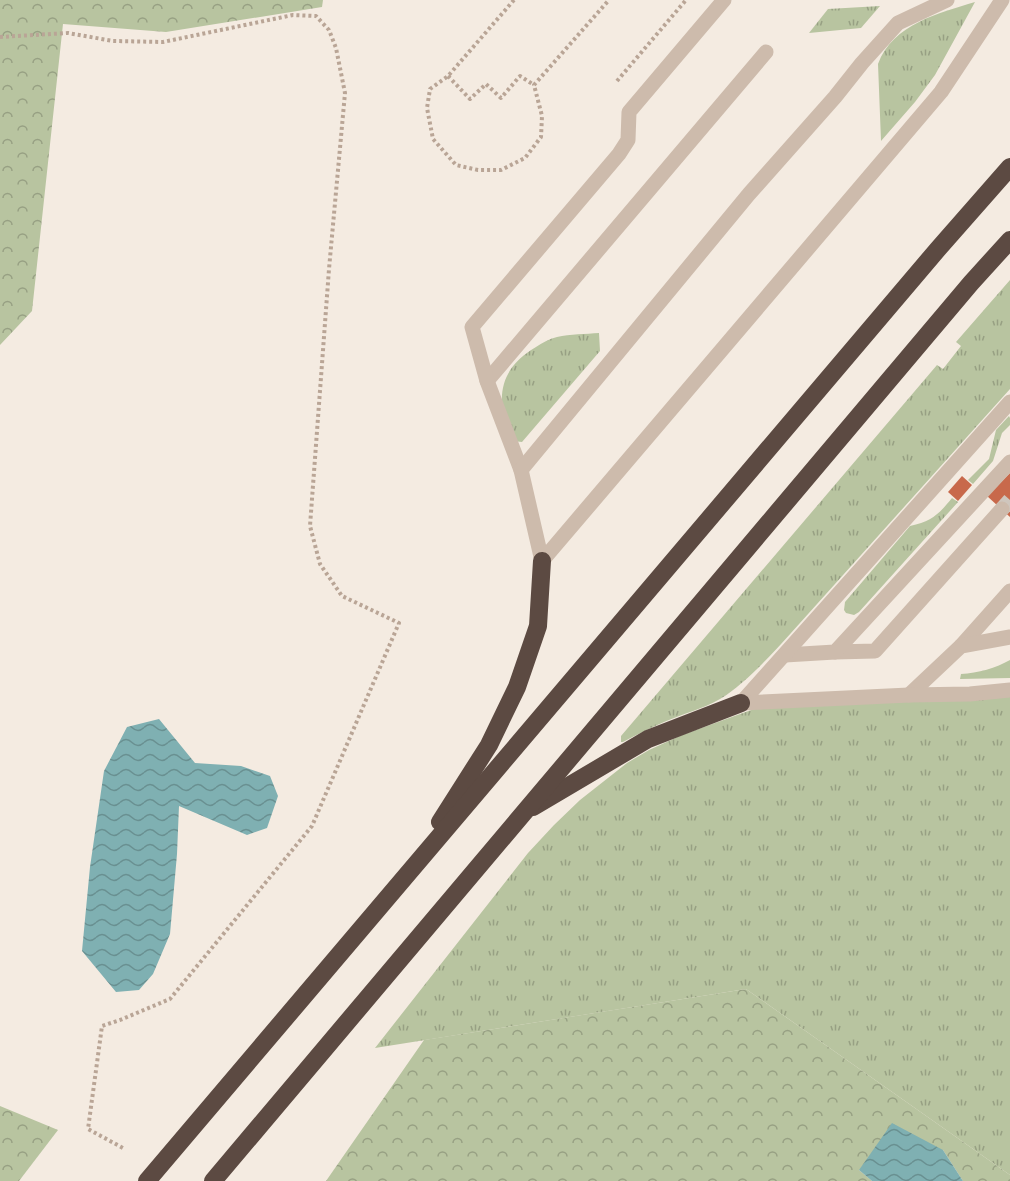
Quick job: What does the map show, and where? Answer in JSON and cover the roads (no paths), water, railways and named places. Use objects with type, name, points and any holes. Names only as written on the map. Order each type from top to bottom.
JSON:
[{"type":"highway","points":[[147,1181],[1010,167]]},
{"type":"highway","points":[[213,1181],[521,814],[1010,240]]},
{"type":"highway","points":[[404,880],[489,746],[517,687],[538,626],[542,561]]},
{"type":"highway","points":[[521,814],[648,739],[741,703]]},
{"type":"lane","points":[[542,561],[521,471],[487,381],[472,327],[619,154],[628,140],[629,112],[724,0]]},
{"type":"lane","points":[[521,471],[749,195],[898,23],[947,0]]},
{"type":"lane","points":[[542,561],[941,92],[1002,0]]},
{"type":"lane","points":[[487,381],[766,52]]},
{"type":"lane","points":[[741,703],[1010,402]]},
{"type":"lane","points":[[835,652],[1010,462]]},
{"type":"lane","points":[[785,655],[875,651],[1002,509]]},
{"type":"lane","points":[[909,695],[961,646],[1010,591]]},
{"type":"lane","points":[[961,646],[1010,637]]},
{"type":"lane","points":[[741,703],[970,694],[1010,690]]},
{"type":"water","points":[[159,719],[195,763],[241,766],[270,776],[278,796],[267,828],[247,835],[179,806],[170,934],[153,974],[139,990],[116,992],[82,951],[90,867],[104,771],[127,727]]},
{"type":"water","points":[[892,1123],[943,1150],[963,1181],[872,1181],[859,1170]]},
{"type":"tunnel","points":[[1002,509],[1010,500]]}]
